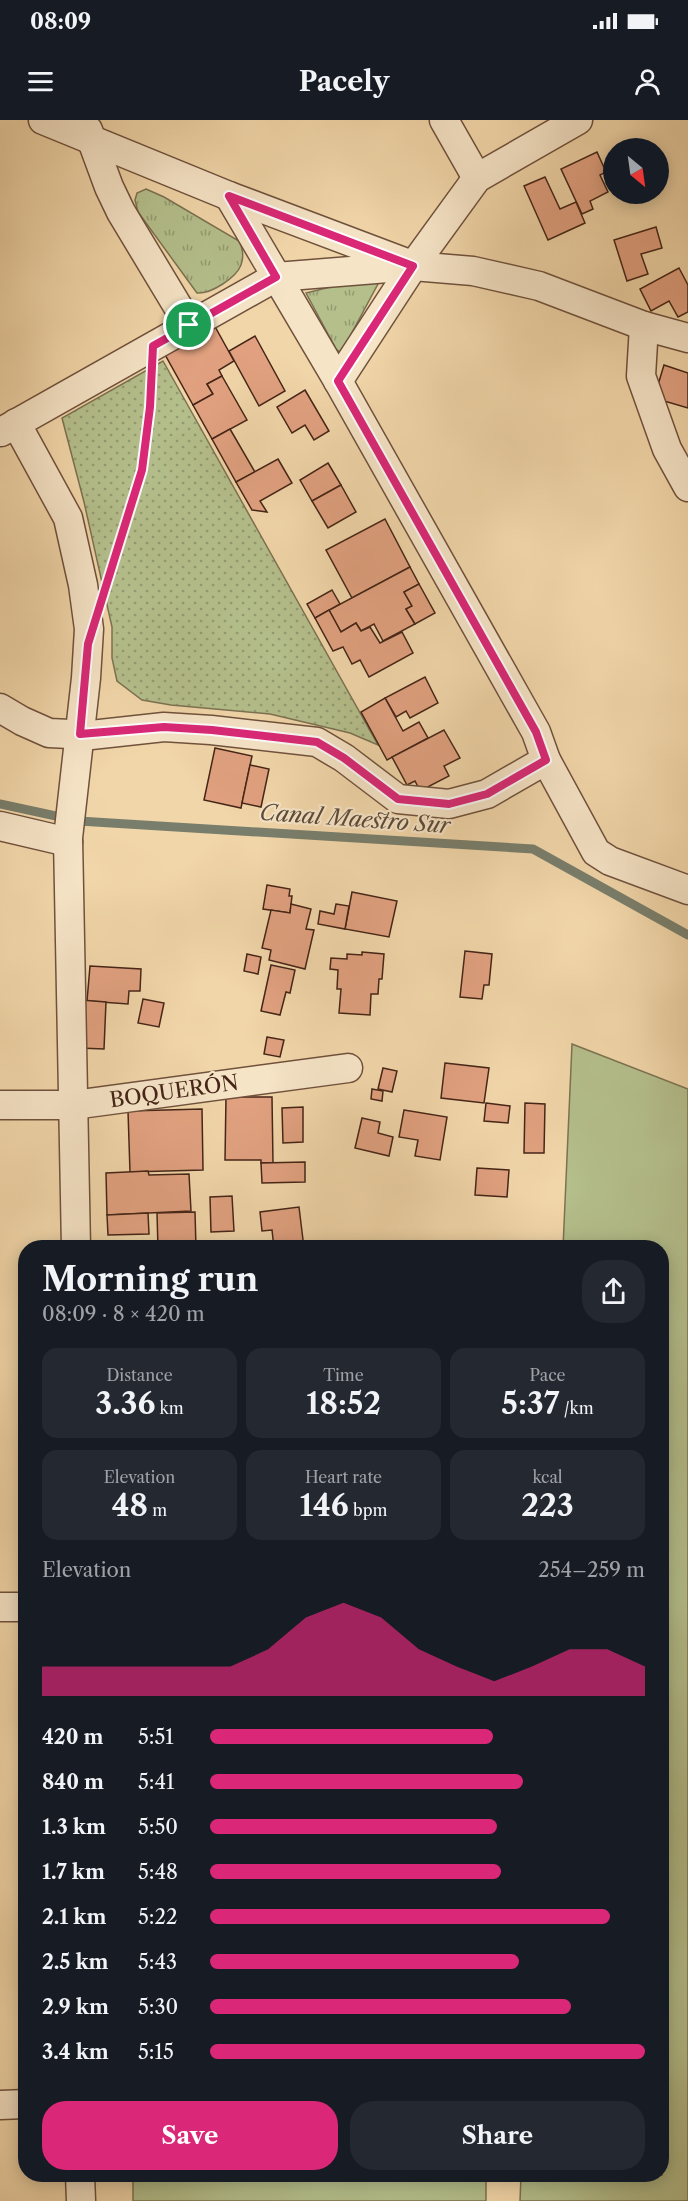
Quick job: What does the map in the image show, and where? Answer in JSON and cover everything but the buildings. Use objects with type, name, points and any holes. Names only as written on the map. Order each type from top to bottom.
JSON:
[{"type":"street","points":[[43,120],[88,130],[229,196],[413,266]]},
{"type":"street","points":[[444,120],[477,178]]},
{"type":"street","points":[[338,381],[413,266],[477,178],[578,120]]},
{"type":"street","points":[[88,130],[109,187],[189,325]]},
{"type":"street","points":[[229,196],[338,381],[536,732],[546,760],[596,852],[610,861],[688,890]]},
{"type":"street","points":[[76,1240],[68,840],[86,678],[89,629],[83,585],[68,518],[8,428],[276,277],[413,266],[473,271],[539,286],[644,326],[688,338]]},
{"type":"street","points":[[644,326],[641,376],[668,449],[688,487]]},
{"type":"street","points":[[0,708],[49,733],[80,734],[164,727],[317,742],[344,758],[398,799],[449,804],[487,794],[546,760]]},
{"type":"street","points":[[0,825],[68,840]]},
{"type":"street","name":"BOQUERÓN","points":[[0,1105],[73,1105],[348,1068]]},
{"type":"street","points":[[0,1607],[18,1607]]},
{"type":"street","points":[[0,2105],[18,2104]]},
{"type":"street","points":[[80,2182],[81,2201]]},
{"type":"path","points":[[108,579],[142,470],[150,407],[153,346]]},
{"type":"green space","points":[[146,189],[164,197],[239,241],[243,259],[238,270],[229,280],[209,291],[197,293],[138,212],[135,200],[137,193]]},
{"type":"green space","points":[[375,276],[379,282],[341,353],[336,349],[306,293]]},
{"type":"green space","points":[[163,361],[378,745],[350,733],[270,714],[171,705],[142,700],[117,681],[112,658],[112,627],[84,502],[62,418]]},
{"type":"green space","points":[[572,1044],[688,1089],[688,2201],[520,2201],[521,2182],[669,2182],[669,1240],[563,1240]]},
{"type":"green space","points":[[133,2182],[486,2182],[486,2201],[133,2201]]},
{"type":"waterway","name":"Canal Maestro Sur","points":[[0,804],[79,821],[533,849],[688,935]]},
{"type":"route","points":[[229,196],[413,266],[338,381],[536,732],[546,760],[487,794],[449,804],[398,799],[344,758],[317,742],[164,727],[91,735],[80,734],[88,644],[142,470],[150,407],[153,346],[189,325],[276,277],[229,196]]}]
